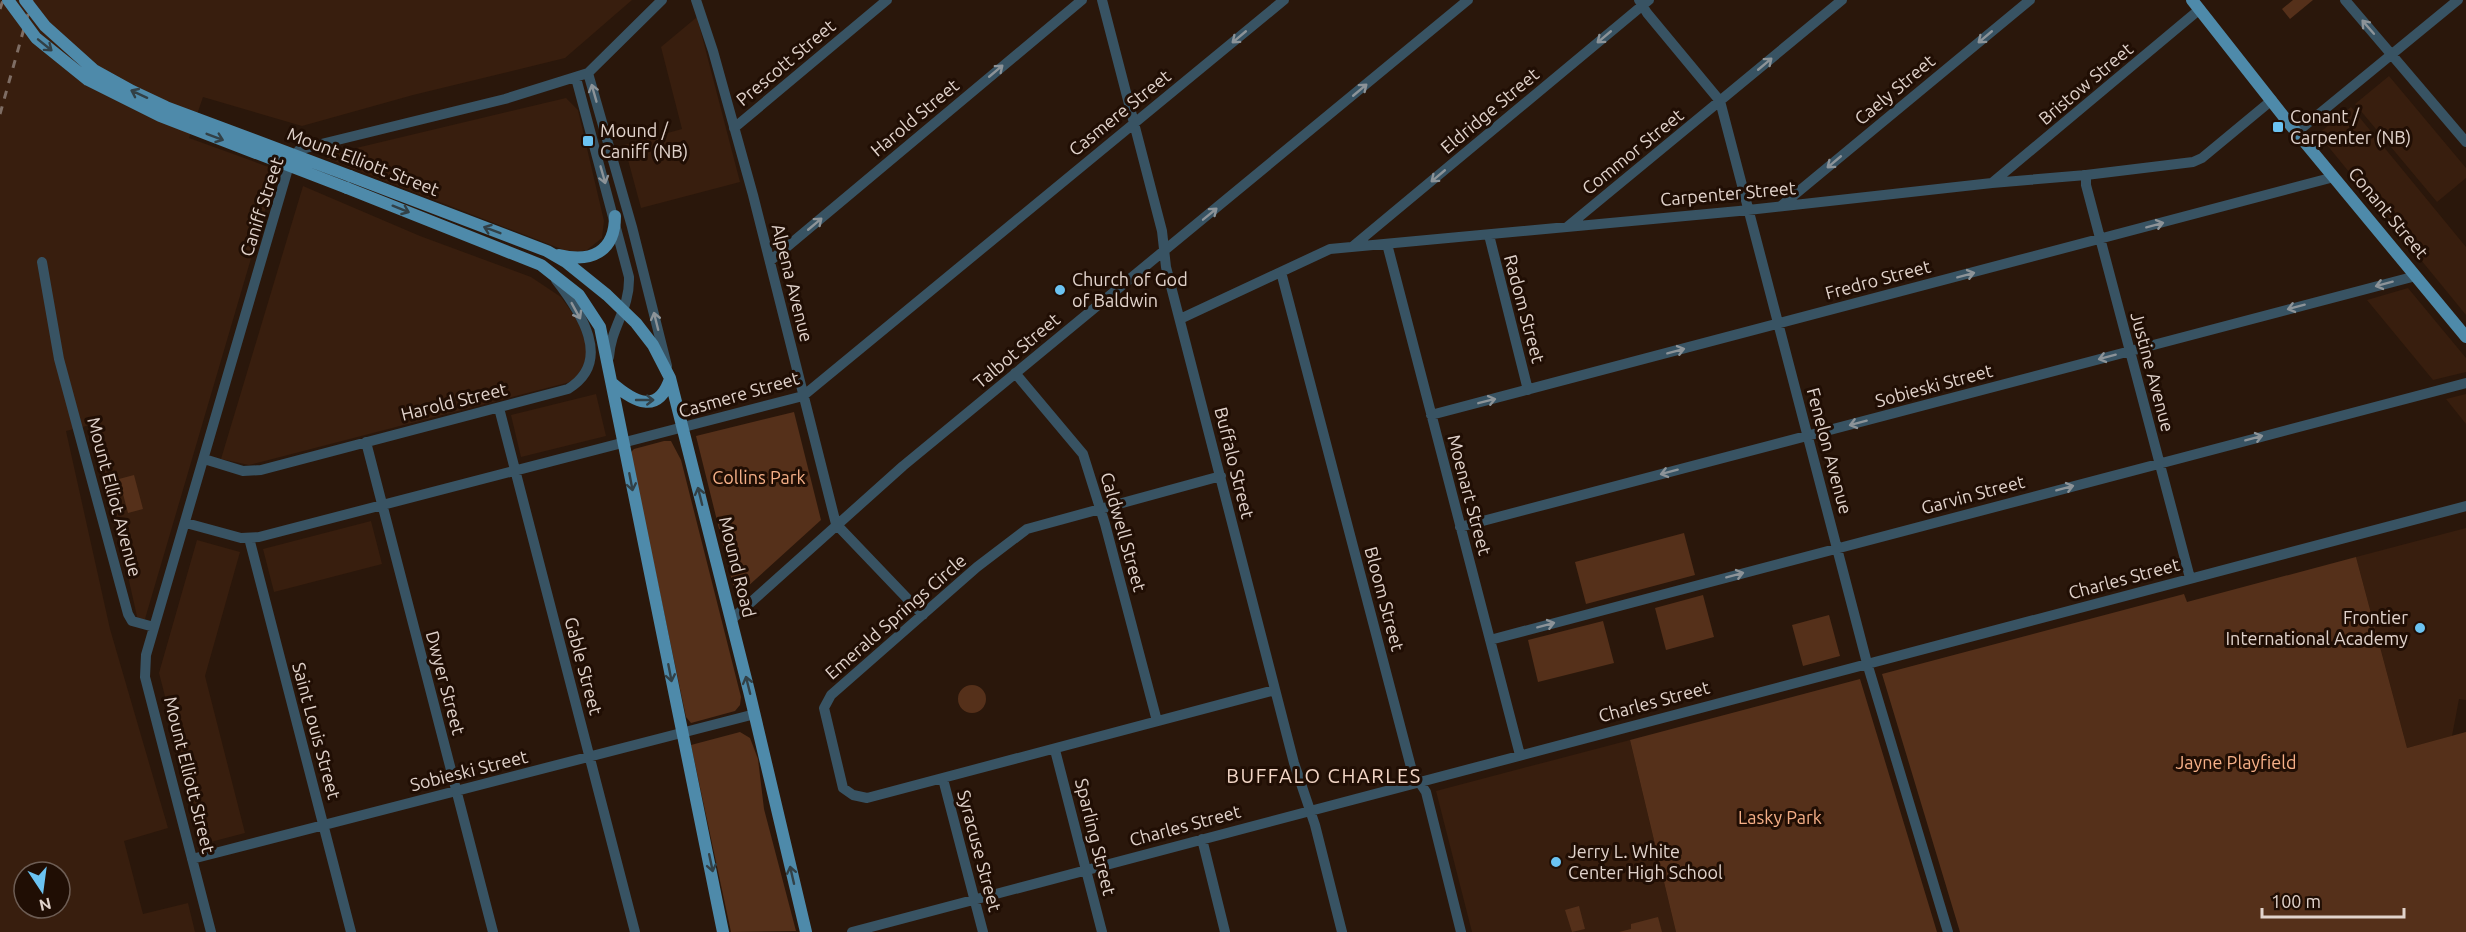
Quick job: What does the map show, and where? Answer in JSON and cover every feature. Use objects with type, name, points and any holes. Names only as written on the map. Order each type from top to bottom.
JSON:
[{"type":"main road","name":"Mount Elliott Street","points":[[8,0],[36,38],[98,86],[160,116],[547,251],[586,277],[624,312],[653,345],[670,378]]},
{"type":"main road","name":"Mount Elliott Street","points":[[25,0],[45,26],[94,70],[132,91],[541,265],[579,295],[600,327],[608,361]]},
{"type":"main road","name":"Conant Street","points":[[2196,5],[2466,337]]},
{"type":"main road","points":[[547,251],[580,259],[595,254],[605,247],[611,238],[615,216]]},
{"type":"main road","points":[[608,361],[723,932]]},
{"type":"main road","points":[[612,383],[629,398],[640,402],[652,401],[666,392],[670,378]]},
{"type":"main road","name":"Mound Road","points":[[670,378],[806,932]]},
{"type":"street","name":"Caniff Street","points":[[154,627],[286,174],[299,150],[505,99],[576,78],[588,73],[662,0]]},
{"type":"street","name":"Alpena Avenue","points":[[696,0],[770,261],[836,524],[923,615]]},
{"type":"street","name":"Prescott Street","points":[[734,128],[886,0]]},
{"type":"street","name":"Harold Street","points":[[770,261],[1082,0]]},
{"type":"street","name":"Buffalo Street","points":[[1102,0],[1162,231],[1166,267],[1275,690],[1342,932]]},
{"type":"street","name":"Casmere Street","points":[[186,523],[249,538],[683,429],[803,396],[1284,0]]},
{"type":"street","name":"Talbot Street","points":[[731,620],[836,524],[1015,373],[1468,0]]},
{"type":"street","name":"Commor Street","points":[[1567,227],[1842,0]]},
{"type":"street","name":"Caely Street","points":[[1781,206],[2030,0]]},
{"type":"street","points":[[2345,0],[2466,142]]},
{"type":"street","points":[[2297,132],[2458,0]]},
{"type":"street","name":"Fenelon Avenue","points":[[1644,2],[1647,13],[1720,101],[1868,663],[1948,932]]},
{"type":"street","name":"Eldridge Street","points":[[1352,247],[1644,2]]},
{"type":"street","name":"Bristow Street","points":[[1992,183],[2151,51],[2196,5]]},
{"type":"street","name":"Mound Road","points":[[588,73],[632,227],[670,378]]},
{"type":"street","points":[[576,78],[615,216],[629,277],[629,294],[624,312],[610,340],[608,361]]},
{"type":"street","name":"Carpenter Street","points":[[1180,319],[1330,249],[1749,210],[2086,175],[2197,160],[2272,100]]},
{"type":"street","name":"Justine Avenue","points":[[2086,175],[2086,185],[2190,578]]},
{"type":"street","name":"Fredro Street","points":[[1431,415],[2334,177]]},
{"type":"street","name":"Radom Street","points":[[1489,235],[1528,390]]},
{"type":"street","name":"Moenart Street","points":[[1387,244],[1520,755]]},
{"type":"street","name":"Mount Elliot Avenue","points":[[42,262],[59,359],[128,614],[132,621],[154,627]]},
{"type":"street","name":"Harold Street","points":[[204,459],[252,471],[568,389],[582,379],[590,364],[590,342],[582,320],[565,292],[541,265]]},
{"type":"street","name":"Bloom Street","points":[[1281,272],[1412,771],[1426,792],[1461,932]]},
{"type":"street","name":"Sobieski Street","points":[[1460,527],[2416,276]]},
{"type":"street","name":"Caldwell Street","points":[[1015,373],[1083,454],[1101,509],[1157,721]]},
{"type":"street","name":"Garvin Street","points":[[1490,640],[2466,383]]},
{"type":"street","name":"Gable Street","points":[[499,408],[635,932]]},
{"type":"street","name":"Dwyer Street","points":[[366,442],[493,932]]},
{"type":"street","name":"Emerald Springs Circle","points":[[1221,476],[1028,529],[977,567],[831,695],[824,708],[843,789],[853,795],[867,798],[1275,690]]},
{"type":"street","name":"Charles Street","points":[[852,932],[2466,506]]},
{"type":"street","name":"Saint Louis Street","points":[[249,538],[351,932]]},
{"type":"street","name":"Mount Elliott Street","points":[[154,627],[146,655],[145,677],[211,932]]},
{"type":"street","name":"Sobieski Street","points":[[192,859],[754,714]]},
{"type":"street","name":"Sparling Street","points":[[1055,750],[1102,932]]},
{"type":"street","name":"Syracuse Street","points":[[943,779],[983,932]]},
{"type":"street","points":[[1202,839],[1225,932]]},
{"type":"shaded area","points":[[0,0],[632,0],[565,58],[413,95],[302,126],[203,97],[189,138],[277,170],[145,619],[138,621],[94,424],[66,431],[110,629],[168,828],[124,841],[143,914],[188,903],[195,932],[0,932]]},
{"type":"shaded area","points":[[697,17],[740,182],[641,208],[624,145],[682,129],[661,47]]},
{"type":"shaded area","points":[[2389,76],[2466,168],[2466,178],[2437,202],[2355,104]]},
{"type":"shaded area","points":[[566,98],[578,110],[604,221],[602,238],[587,250],[577,252],[564,250],[326,158],[331,154]]},
{"type":"shaded area","points":[[2351,107],[2466,247],[2466,315],[2318,134]]},
{"type":"shaded area","points":[[303,186],[420,236],[531,277],[561,297],[578,321],[587,347],[586,362],[574,381],[249,465],[221,459]]},
{"type":"shaded area","points":[[2408,288],[2466,358],[2466,372],[2433,380],[2367,300]]},
{"type":"shaded area","points":[[596,394],[606,436],[521,457],[511,415]]},
{"type":"shaded area","points":[[2466,394],[2466,424],[2446,399]]},
{"type":"shaded area","points":[[371,521],[382,564],[274,592],[263,549]]},
{"type":"shaded area","name":"Frontier International Academy","points":[[2466,528],[2466,700],[2459,699],[2452,736],[2407,748],[2356,557]]},
{"type":"shaded area","points":[[197,540],[240,552],[205,676],[245,833],[203,844],[159,673]]},
{"type":"shaded area","name":"Jerry L. White Center High School","points":[[1630,740],[1676,932],[1472,932],[1436,791]]},
{"type":"green space","points":[[2293,0],[2313,0],[2290,19],[2282,9]]},
{"type":"green space","name":"Collins Park","points":[[794,412],[821,520],[736,597],[696,436]]},
{"type":"green space","points":[[671,441],[681,460],[741,697],[740,705],[735,711],[691,723],[686,717],[631,456],[634,449]]},
{"type":"green space","points":[[134,475],[143,509],[128,513],[119,479]]},
{"type":"green space","points":[[1684,533],[1695,575],[1586,604],[1575,562]]},
{"type":"green space","name":"Jayne Playfield","points":[[2356,557],[2407,748],[2466,732],[2466,932],[1960,932],[1882,674],[2184,594],[2187,602]]},
{"type":"green space","points":[[1703,595],[1714,637],[1666,650],[1655,608]]},
{"type":"green space","points":[[1829,615],[1840,656],[1803,666],[1792,625]]},
{"type":"green space","points":[[1603,621],[1614,663],[1538,682],[1528,640]]},
{"type":"green space","name":"Lasky Park","points":[[1860,679],[1937,932],[1676,932],[1630,740]]},
{"type":"green space","points":[[972,685],[982,689],[986,699],[982,709],[972,713],[962,709],[958,699],[962,689]]},
{"type":"green space","points":[[740,732],[750,738],[758,759],[764,809],[796,931],[731,932],[691,745]]},
{"type":"green space","points":[[1579,906],[1585,929],[1572,932],[1565,910]]},
{"type":"green space","points":[[1658,917],[1662,932],[1619,932],[1631,929],[1631,924]]},
{"type":"railway","points":[[0,9],[3,0]]},
{"type":"railway","points":[[0,114],[32,0]]},
{"type":"place","name":"Conant / Carpenter (NB)","points":[[2278,127]]},
{"type":"place","name":"Mound / Caniff (NB)","points":[[588,141]]},
{"type":"place","name":"Church of God of Baldwin","points":[[1060,290]]},
{"type":"place","name":"Frontier International Academy","points":[[2420,628]]},
{"type":"place","name":"Jerry L. White Center High School","points":[[1556,862]]},
{"type":"district","name":"BUFFALO CHARLES","points":[[1324,776]]}]
